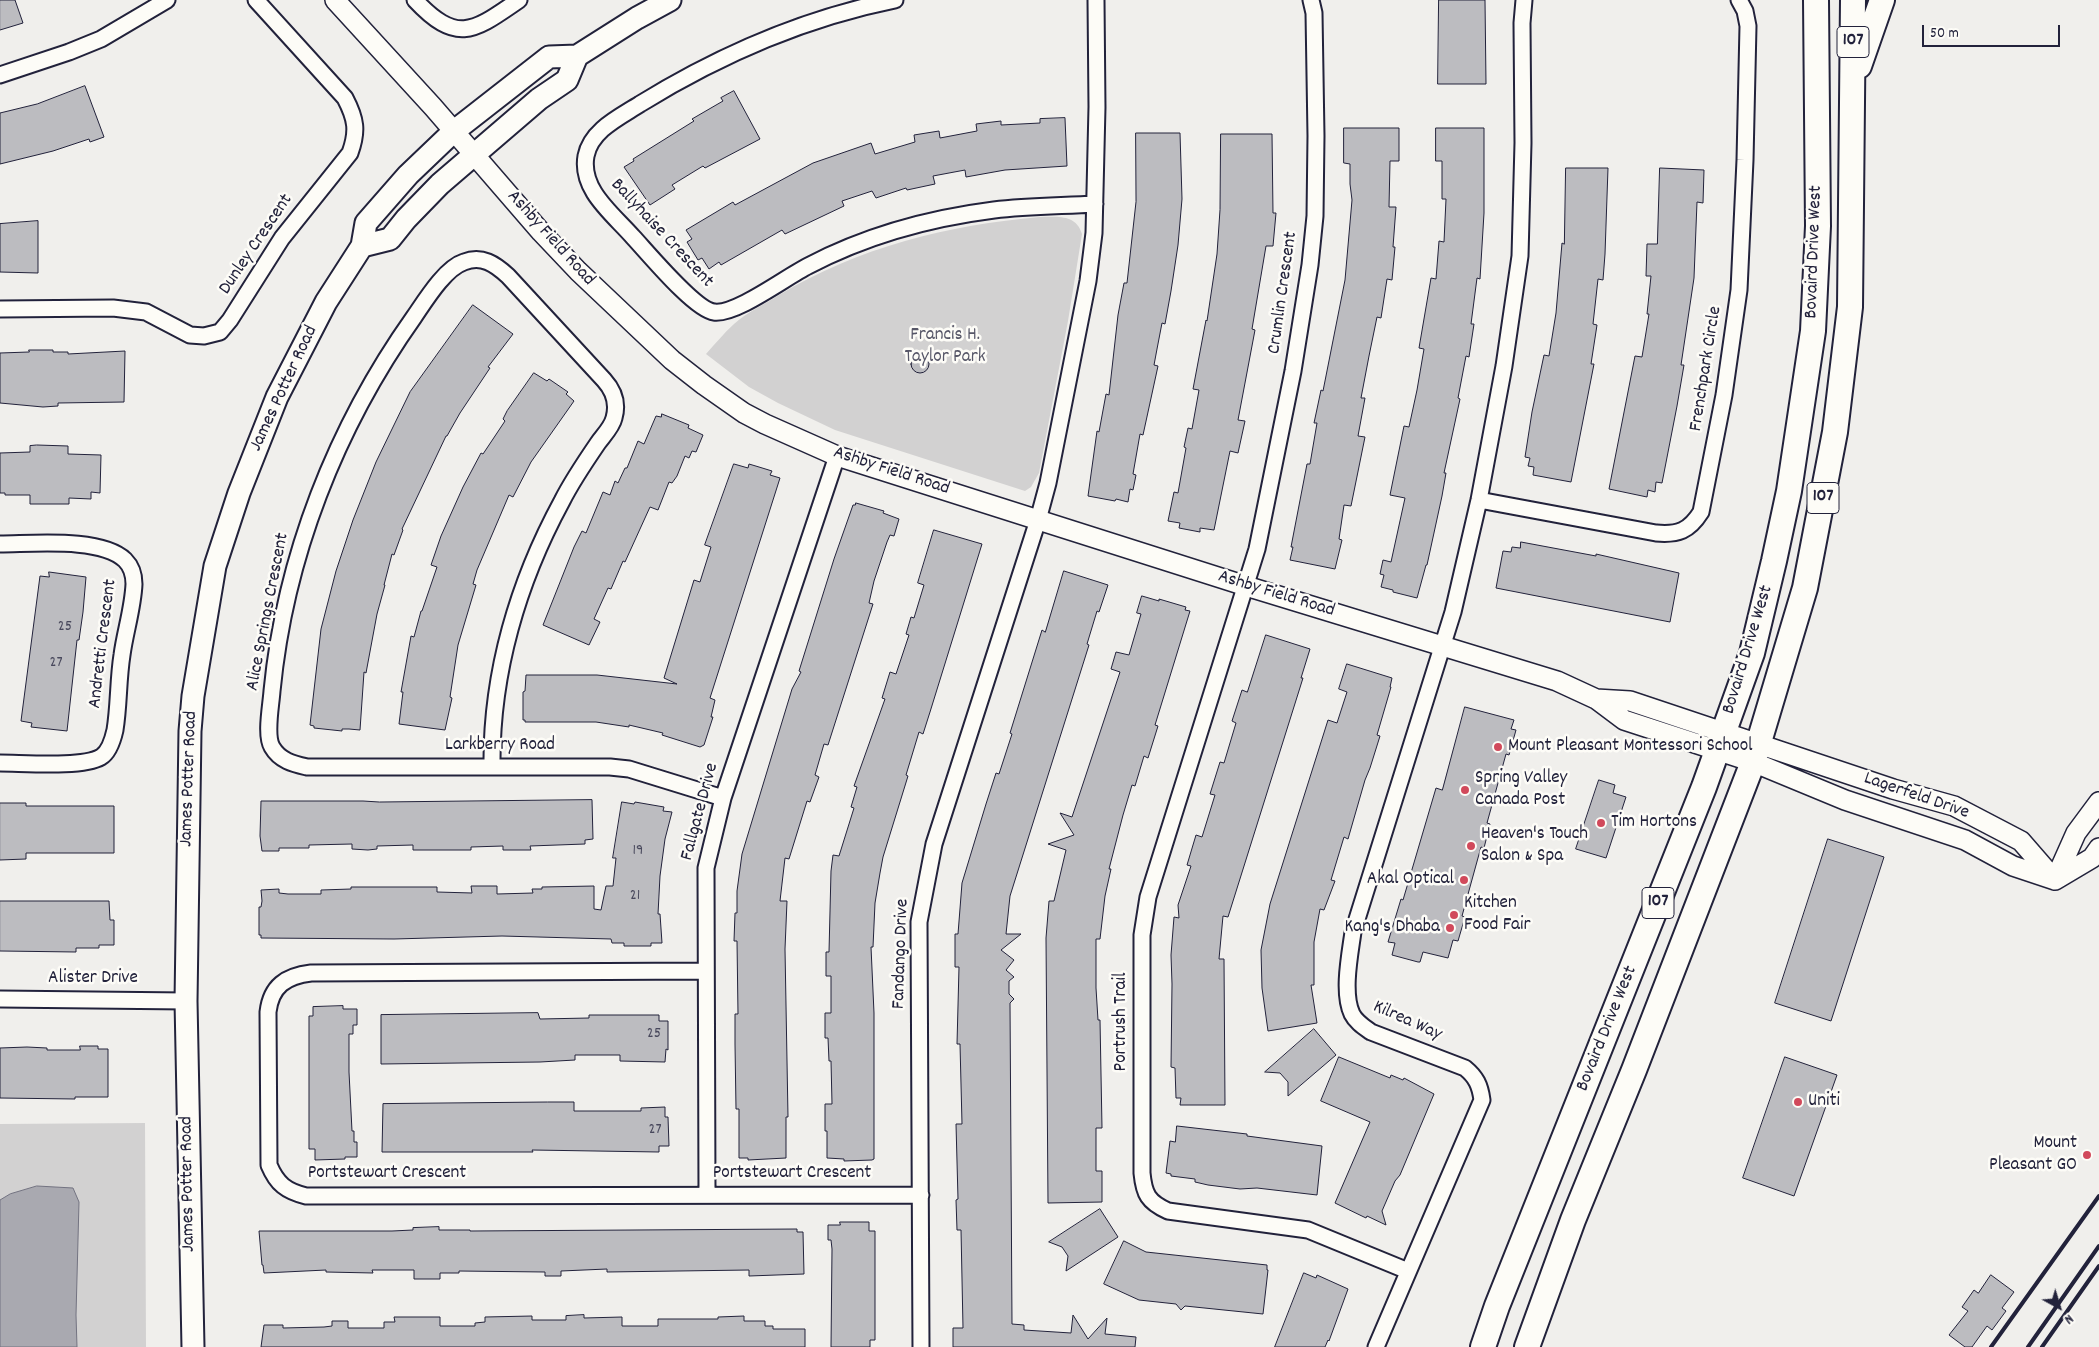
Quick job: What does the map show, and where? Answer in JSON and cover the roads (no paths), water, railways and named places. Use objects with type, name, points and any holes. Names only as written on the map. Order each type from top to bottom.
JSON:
[{"type":"main road","points":[[362,246],[390,239],[406,219],[440,184],[539,99],[567,80],[577,56],[637,18],[670,0]]},
{"type":"main road","name":"Bovaird Drive West","points":[[1527,1347],[1573,1220],[1634,1070],[1756,753],[1805,588],[1835,432],[1850,306],[1853,0]]},
{"type":"main road","points":[[1853,84],[1882,0]]},
{"type":"main road","name":"Bovaird Drive West","points":[[1483,1347],[1497,1306],[1598,1055],[1720,741],[1752,653],[1774,561],[1788,491],[1813,331],[1818,226],[1815,1]]},
{"type":"main road","name":"James Potter Road","points":[[193,1347],[186,1000],[190,732],[193,696],[215,566],[240,493],[277,397],[326,302],[362,246],[366,223],[408,175],[453,132],[549,57],[577,56]]},
{"type":"street","points":[[0,75],[69,52],[101,39],[167,0]]},
{"type":"street","name":"Dunley Crescent","points":[[0,309],[113,308],[146,312],[190,335],[197,336],[220,332],[230,320],[282,238],[350,153],[356,138],[355,123],[346,98],[256,0]]},
{"type":"street","name":"Ashby Field Road","points":[[335,0],[578,271],[678,364],[744,413],[837,456],[1246,586],[1557,681],[1596,699],[1630,701],[1720,741],[1756,753]]},
{"type":"street","points":[[415,0],[436,20],[445,25],[467,29],[479,26],[519,0]]},
{"type":"street","name":"Ballyhaise Crescent","points":[[895,0],[816,21],[760,42],[677,82],[619,118],[599,132],[590,144],[586,156],[586,176],[596,196],[685,293],[702,308],[711,312],[722,312],[736,308],[812,264],[837,252],[884,235],[929,222],[991,210],[1096,204]]},
{"type":"street","points":[[1038,520],[1048,483],[1088,281],[1096,204],[1096,0]]},
{"type":"street","name":"Crumlin Crescent","points":[[1246,586],[1257,549],[1291,380],[1310,265],[1315,216],[1316,136],[1314,13],[1310,0]]},
{"type":"street","points":[[1443,646],[1479,500],[1506,357],[1520,256],[1523,152],[1522,23],[1524,0]]},
{"type":"street","name":"Frenchpark Circle","points":[[1479,500],[1656,533],[1671,534],[1694,523],[1701,512],[1724,395],[1739,290],[1745,160],[1748,26],[1745,11],[1739,0]]},
{"type":"street","name":"Alice Springs Crescent","points":[[277,753],[269,738],[273,679],[280,636],[299,552],[309,518],[324,480],[366,393],[398,340],[420,309],[455,267],[464,262],[486,260],[496,265],[508,276],[604,380],[614,396],[616,406],[614,420],[578,472],[546,531],[517,603],[501,665],[492,736],[492,766]]},
{"type":"street","name":"Fallgate Drive","points":[[707,1194],[706,868],[723,798],[837,456]]},
{"type":"street","name":"Fandango Drive","points":[[921,1347],[919,922],[934,844],[1038,520]]},
{"type":"street","name":"Andretti Crescent","points":[[0,544],[92,545],[112,551],[125,560],[132,571],[134,585],[122,655],[114,731],[109,747],[103,756],[79,763],[0,763]]},
{"type":"street","name":"Portrush Trail","points":[[1246,586],[1155,870],[1144,916],[1142,973],[1144,1186],[1148,1197],[1157,1206],[1168,1211],[1308,1230],[1408,1271]]},
{"type":"street","name":"Kilrea Way","points":[[1376,1347],[1482,1100],[1480,1086],[1475,1076],[1465,1068],[1363,1027],[1351,1013],[1348,999],[1348,976],[1353,932],[1443,646]]},
{"type":"street","name":"Larkberry Road","points":[[277,753],[284,760],[307,767],[593,766],[629,769],[723,798]]},
{"type":"street","name":"Lagerfeld Drive","points":[[1756,753],[1845,800],[1965,840],[2013,866],[2055,880]]},
{"type":"street","name":"Lagerfeld Drive","points":[[1756,753],[1954,806],[2020,841],[2055,880]]},
{"type":"street","points":[[2055,880],[2076,833],[2099,802]]},
{"type":"street","points":[[2055,880],[2092,858],[2099,848]]},
{"type":"street","name":"Portstewart Crescent","points":[[705,971],[311,973],[294,975],[275,990],[269,1001],[269,1166],[274,1176],[285,1189],[306,1196],[921,1195]]},
{"type":"street","name":"Alister Drive","points":[[0,999],[186,1000]]},
{"type":"railway","points":[[1991,1347],[2099,1196]]},
{"type":"railway","points":[[2028,1347],[2099,1246]]},
{"type":"railway","points":[[2042,1347],[2099,1266]]},
{"type":"place","name":"Mount Pleasant Montessori School","points":[[1498,747]]},
{"type":"place","name":"Spring Valley Canada Post","points":[[1465,790]]},
{"type":"place","name":"Tim Hortons","points":[[1601,823]]},
{"type":"place","name":"Heaven's Touch Salon & Spa","points":[[1471,846]]},
{"type":"place","name":"Akal Optical","points":[[1464,880]]},
{"type":"place","name":"Kitchen Food Fair","points":[[1454,915]]},
{"type":"place","name":"Kang's Dhaba","points":[[1450,928]]},
{"type":"place","name":"Uniti","points":[[1798,1102]]},
{"type":"place","name":"Mount Pleasant GO","points":[[2087,1155]]},
{"type":"park label","name":"Francis H. Taylor Park","points":[[945,347]]}]
